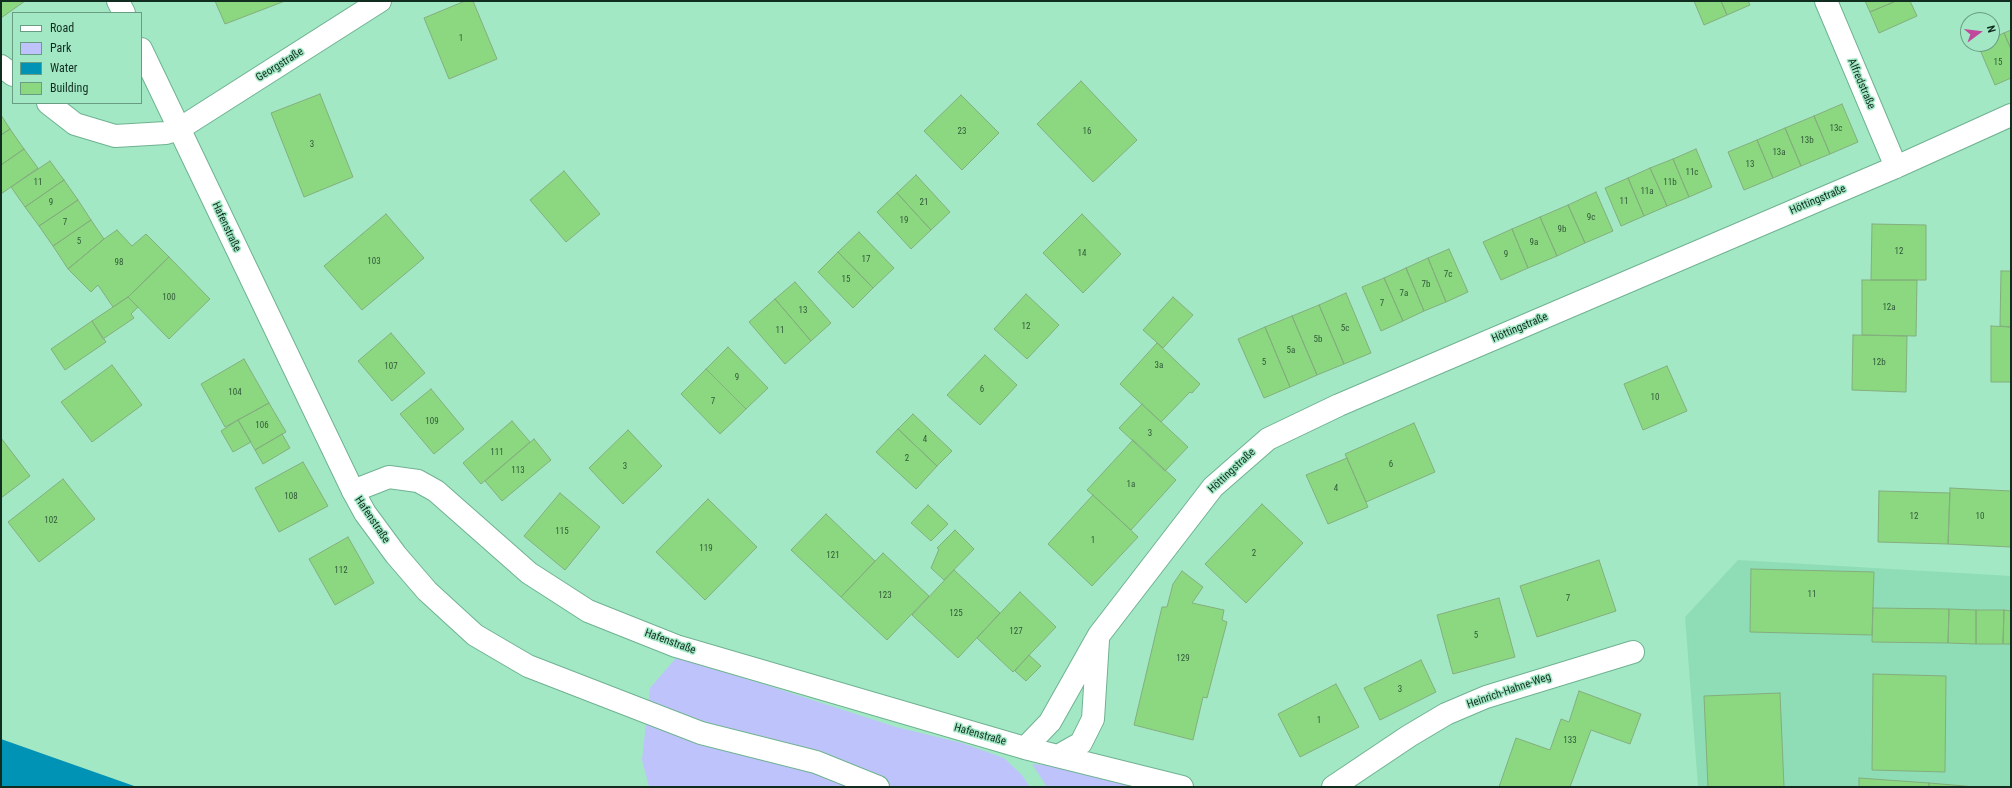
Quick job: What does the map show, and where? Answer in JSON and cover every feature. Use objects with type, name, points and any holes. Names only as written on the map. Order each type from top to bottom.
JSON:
[{"type":"street","points":[[118,1],[124,12]]},
{"type":"street","name":"Georgstraße","points":[[49,104],[75,124],[114,136],[166,133],[179,129],[380,1]]},
{"type":"street","name":"Alfredstraße","points":[[1826,1],[1896,167]]},
{"type":"street","name":"Hafenstraße","points":[[142,51],[353,491],[365,513],[396,555],[427,591],[475,635],[528,666],[702,733],[816,762],[878,787]]},
{"type":"street","points":[[1,66],[12,74]]},
{"type":"street","name":"Höttingstraße","points":[[1025,748],[1050,722],[1099,635],[1213,487],[1268,439],[1339,405],[1896,167],[2011,115]]},
{"type":"street","name":"Hafenstraße","points":[[353,491],[389,477],[418,481],[436,491],[529,573],[588,611],[676,646],[1025,748]]},
{"type":"street","points":[[1058,756],[1081,743],[1093,719],[1099,635]]},
{"type":"street","name":"Heinrich-Hahne-Weg","points":[[1333,787],[1409,736],[1446,714],[1486,696],[1633,652]]},
{"type":"street","points":[[1025,748],[1182,787]]},
{"type":"shaded area","points":[[1738,560],[2011,576],[2011,787],[1698,787],[1685,617]]},
{"type":"green space","points":[[676,658],[760,683],[896,727],[962,743],[1004,758],[1022,775],[1030,787],[649,787],[642,760],[650,688]]},
{"type":"green space","points":[[1032,764],[1074,768],[1155,787],[1047,787]]},
{"type":"water","points":[[1,739],[49,756],[137,787],[1,787]]},
{"type":"building","points":[[1,1],[25,1],[1,18]]},
{"type":"building","points":[[215,1],[285,1],[225,24]]},
{"type":"building","points":[[465,1],[473,1],[497,59],[449,79],[424,18]]},
{"type":"building","points":[[1694,1],[1721,1],[1727,15],[1704,25]]},
{"type":"building","points":[[1721,1],[1748,1],[1750,5],[1727,15]]},
{"type":"building","points":[[1865,1],[1896,1],[1870,12]]},
{"type":"building","points":[[1896,1],[1910,1],[1917,16],[1879,33],[1870,12]]},
{"type":"building","points":[[2011,30],[2011,49],[2004,33]]},
{"type":"building","points":[[2004,33],[2011,49],[2011,78],[1995,85],[1981,52],[2000,52],[2000,35]]},
{"type":"building","points":[[1081,81],[1137,140],[1093,182],[1037,124]]},
{"type":"building","points":[[320,94],[353,177],[304,197],[271,113]]},
{"type":"building","points":[[961,95],[999,133],[962,170],[924,131]]},
{"type":"building","points":[[1842,104],[1858,142],[1830,154],[1814,116]]},
{"type":"building","points":[[1,115],[10,129],[1,135]]},
{"type":"building","points":[[1814,116],[1830,154],[1801,166],[1785,128]]},
{"type":"building","points":[[1785,128],[1801,166],[1773,178],[1757,140]]},
{"type":"building","points":[[10,129],[24,149],[1,165],[1,135]]},
{"type":"building","points":[[1757,140],[1773,178],[1744,190],[1728,152]]},
{"type":"building","points":[[24,149],[38,168],[1,194],[1,165]]},
{"type":"building","points":[[1696,149],[1712,187],[1689,197],[1673,159]]},
{"type":"building","points":[[1673,159],[1689,197],[1667,206],[1650,168]]},
{"type":"building","points":[[50,161],[64,180],[25,207],[11,187]]},
{"type":"building","points":[[1650,168],[1667,206],[1644,216],[1628,178]]},
{"type":"building","points":[[564,171],[600,214],[566,242],[530,200]]},
{"type":"building","points":[[916,175],[950,212],[931,230],[897,193]]},
{"type":"building","points":[[1628,178],[1644,216],[1621,226],[1605,188]]},
{"type":"building","points":[[64,180],[78,200],[39,226],[25,207]]},
{"type":"building","points":[[1596,192],[1613,231],[1585,243],[1568,205]]},
{"type":"building","points":[[897,193],[931,230],[911,249],[877,212]]},
{"type":"building","points":[[78,200],[91,220],[53,246],[39,226]]},
{"type":"building","points":[[1568,205],[1585,243],[1557,256],[1540,217]]},
{"type":"building","points":[[386,214],[424,258],[362,310],[324,266]]},
{"type":"building","points":[[1082,214],[1121,254],[1083,293],[1043,253]]},
{"type":"building","points":[[1540,217],[1557,256],[1528,268],[1512,229]]},
{"type":"building","points":[[91,220],[104,239],[68,269],[53,246]]},
{"type":"building","points":[[1872,224],[1926,225],[1926,280],[1871,280]]},
{"type":"building","points":[[1512,229],[1528,268],[1501,280],[1483,242]]},
{"type":"building","points":[[117,230],[132,246],[146,234],[169,257],[128,297],[113,307],[98,285],[91,292],[68,269]]},
{"type":"building","points":[[859,232],[894,268],[873,288],[838,252]]},
{"type":"building","points":[[1449,249],[1468,292],[1446,302],[1428,258]]},
{"type":"building","points":[[838,252],[873,288],[853,308],[818,272]]},
{"type":"building","points":[[169,257],[210,299],[169,339],[128,297]]},
{"type":"building","points":[[1428,258],[1446,302],[1424,311],[1406,268]]},
{"type":"building","points":[[1406,268],[1424,311],[1403,321],[1384,278]]},
{"type":"building","points":[[2001,271],[2011,271],[2011,327],[2000,326]]},
{"type":"building","points":[[1384,278],[1403,321],[1381,331],[1362,287]]},
{"type":"building","points":[[1862,280],[1917,280],[1916,336],[1862,335]]},
{"type":"building","points":[[795,282],[831,323],[811,341],[775,299]]},
{"type":"building","points":[[1346,293],[1371,353],[1344,364],[1319,305]]},
{"type":"building","points":[[1026,294],[1059,325],[1027,359],[994,329]]},
{"type":"building","points":[[128,297],[138,307],[131,314],[134,318],[103,339],[92,321]]},
{"type":"building","points":[[1173,297],[1193,315],[1163,348],[1143,330]]},
{"type":"building","points":[[775,299],[811,341],[785,364],[749,322]]},
{"type":"building","points":[[1319,305],[1344,364],[1317,375],[1292,316]]},
{"type":"building","points":[[1292,316],[1317,375],[1290,387],[1265,327]]},
{"type":"building","points":[[92,321],[106,342],[65,370],[51,349]]},
{"type":"building","points":[[1991,326],[2011,327],[2011,382],[1991,382]]},
{"type":"building","points":[[1265,327],[1290,387],[1264,398],[1238,339]]},
{"type":"building","points":[[391,333],[425,373],[392,401],[358,361]]},
{"type":"building","points":[[1853,335],[1907,336],[1906,392],[1852,390]]},
{"type":"building","points":[[1157,343],[1200,384],[1192,393],[1190,392],[1161,422],[1120,384]]},
{"type":"building","points":[[728,347],[768,388],[746,409],[706,369]]},
{"type":"building","points":[[985,355],[1017,385],[980,425],[947,395]]},
{"type":"building","points":[[244,359],[269,403],[225,427],[201,384]]},
{"type":"building","points":[[112,365],[142,405],[92,442],[61,402]]},
{"type":"building","points":[[1667,366],[1687,411],[1643,430],[1624,384]]},
{"type":"building","points":[[706,369],[746,409],[720,434],[681,394]]},
{"type":"building","points":[[431,389],[464,429],[434,454],[400,414]]},
{"type":"building","points":[[269,403],[286,432],[255,450],[238,420]]},
{"type":"building","points":[[1142,404],[1188,447],[1165,471],[1119,428]]},
{"type":"building","points":[[913,414],[952,451],[937,466],[898,429]]},
{"type":"building","points":[[238,420],[251,442],[233,452],[221,431]]},
{"type":"building","points":[[512,421],[530,442],[481,484],[463,463]]},
{"type":"building","points":[[1414,423],[1435,472],[1366,502],[1345,454]]},
{"type":"building","points":[[898,429],[937,466],[916,489],[876,452]]},
{"type":"building","points":[[628,430],[662,466],[623,504],[589,468]]},
{"type":"building","points":[[282,434],[290,448],[263,464],[255,450]]},
{"type":"building","points":[[1,438],[30,476],[1,498]]},
{"type":"building","points":[[534,439],[551,460],[502,501],[485,481]]},
{"type":"building","points":[[1133,440],[1176,480],[1131,530],[1087,490]]},
{"type":"building","points":[[1347,458],[1368,507],[1328,524],[1306,475]]},
{"type":"building","points":[[303,462],[328,506],[279,532],[255,488]]},
{"type":"building","points":[[63,479],[95,519],[39,562],[8,522]]},
{"type":"building","points":[[1950,488],[2011,491],[2011,547],[1948,544]]},
{"type":"building","points":[[1879,491],[1950,493],[1948,544],[1878,542]]},
{"type":"building","points":[[560,493],[600,527],[565,570],[524,536]]},
{"type":"building","points":[[1093,495],[1138,537],[1092,586],[1048,544]]},
{"type":"building","points":[[708,499],[757,547],[705,600],[656,552]]},
{"type":"building","points":[[1262,504],[1303,543],[1246,603],[1205,564]]},
{"type":"building","points":[[928,505],[948,524],[931,541],[911,523]]},
{"type":"building","points":[[826,514],[875,561],[841,597],[791,550]]},
{"type":"building","points":[[955,530],[974,549],[944,580],[931,568],[939,549],[937,548]]},
{"type":"building","points":[[348,537],[374,583],[335,605],[309,559]]},
{"type":"building","points":[[883,553],[929,596],[887,640],[841,597]]},
{"type":"building","points":[[1599,560],[1616,611],[1537,637],[1520,586]]},
{"type":"building","points":[[1751,569],[1874,572],[1872,635],[1750,632]]},
{"type":"building","points":[[954,570],[1000,613],[958,658],[912,615]]},
{"type":"building","points":[[1182,571],[1203,587],[1192,603],[1224,610],[1222,620],[1227,622],[1207,698],[1203,697],[1193,740],[1134,725],[1162,607],[1167,607],[1173,584]]},
{"type":"building","points":[[1020,592],[1056,627],[1013,672],[977,638]]},
{"type":"building","points":[[1499,598],[1515,657],[1453,674],[1437,615]]},
{"type":"building","points":[[1873,608],[1949,609],[1948,643],[1872,642]]},
{"type":"building","points":[[1949,609],[1976,610],[1976,644],[1948,643]]},
{"type":"building","points":[[1976,610],[2004,610],[2003,644],[1976,644]]},
{"type":"building","points":[[2004,610],[2011,611],[2011,644],[2003,644]]},
{"type":"building","points":[[1029,655],[1041,666],[1026,681],[1015,671]]},
{"type":"building","points":[[1421,660],[1436,692],[1380,720],[1364,688]]},
{"type":"building","points":[[1873,674],[1946,676],[1945,772],[1872,770]]},
{"type":"building","points":[[1336,684],[1359,727],[1300,757],[1278,714]]},
{"type":"building","points":[[1579,691],[1641,714],[1630,744],[1591,730],[1570,787],[1499,787],[1516,738],[1550,750],[1561,719],[1569,722]]},
{"type":"building","points":[[1780,693],[1784,787],[1708,787],[1704,696]]},
{"type":"building","points":[[1859,778],[1929,783],[1929,787],[1859,787]]},
{"type":"building","points":[[1929,783],[1976,787],[1929,787]]}]
